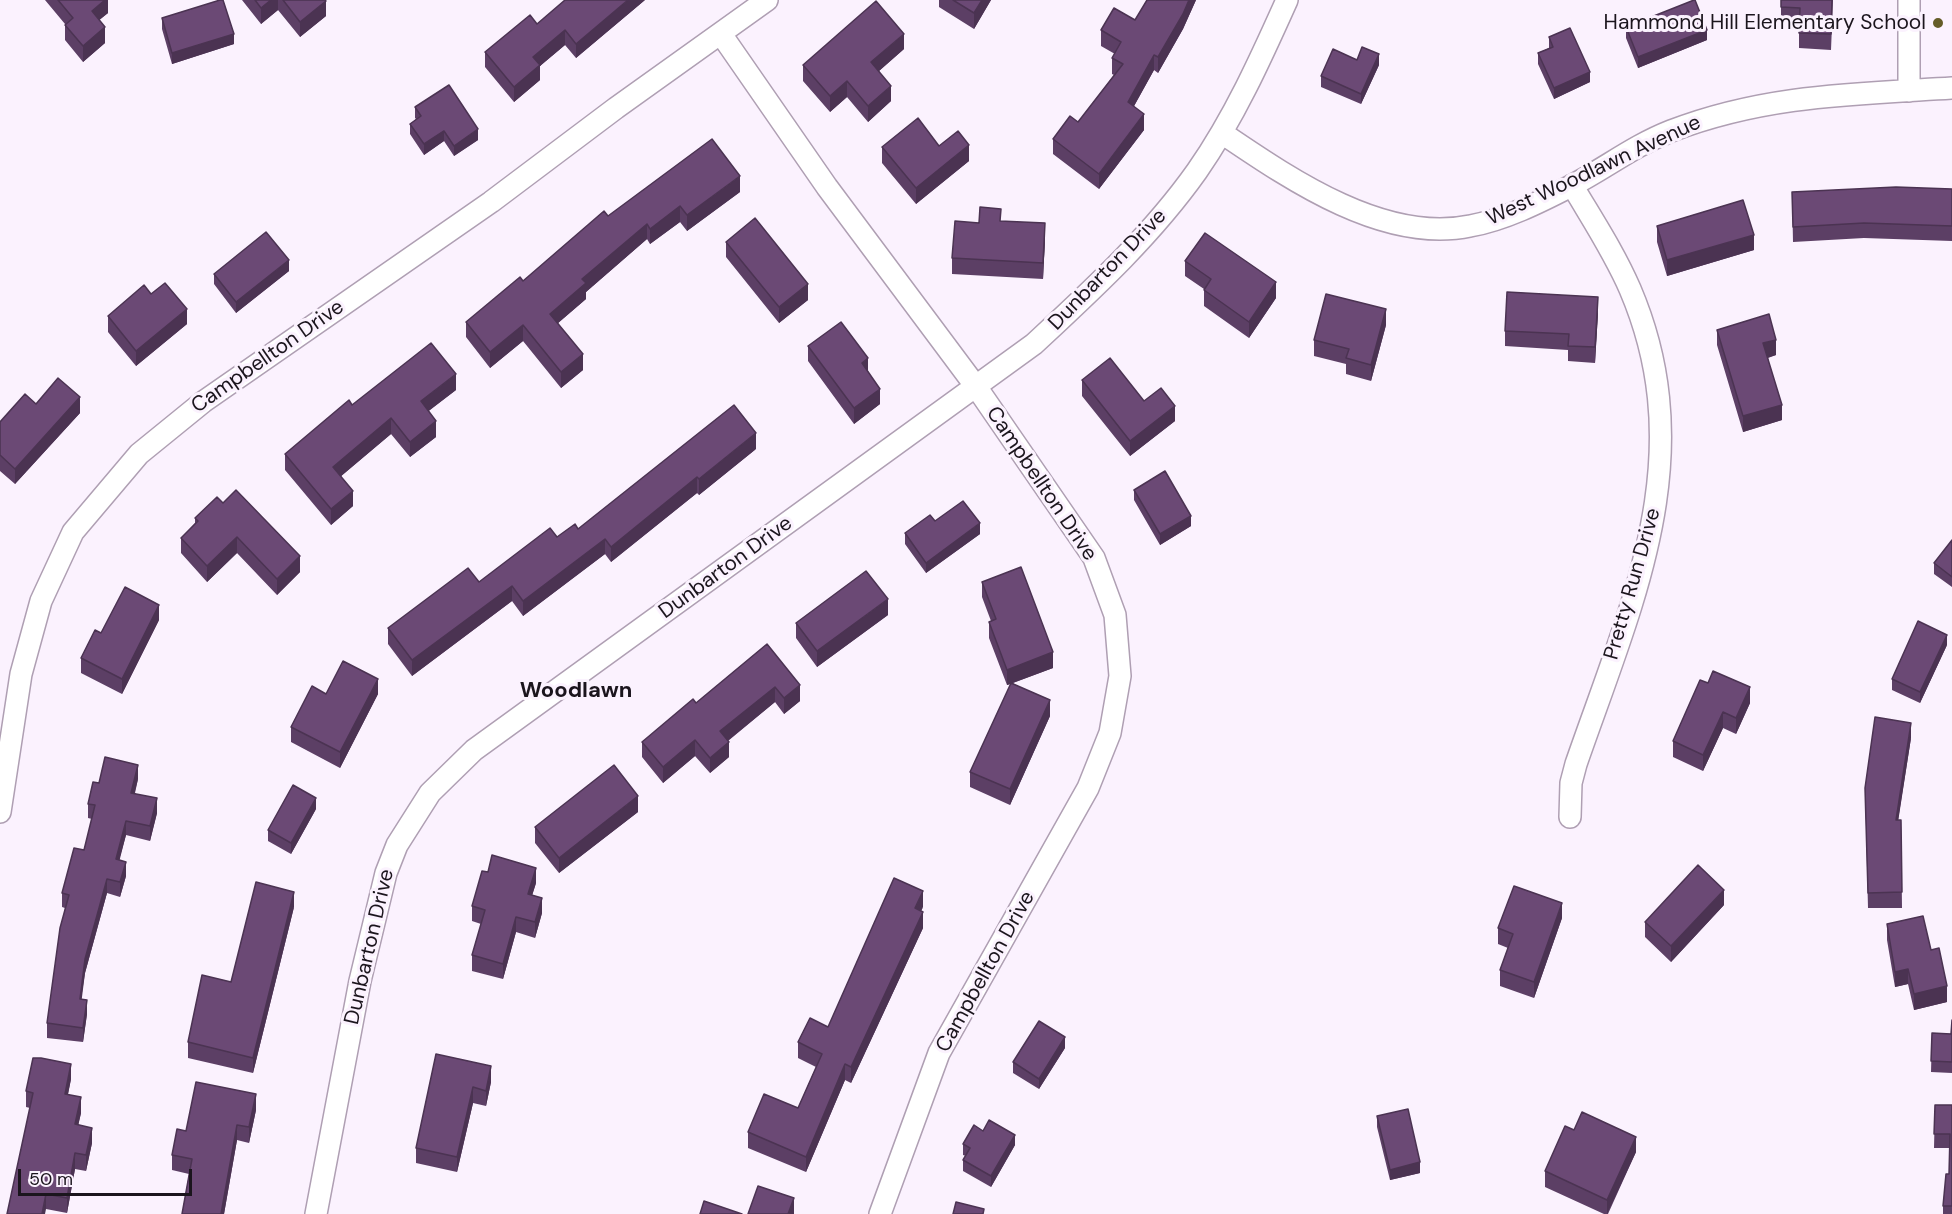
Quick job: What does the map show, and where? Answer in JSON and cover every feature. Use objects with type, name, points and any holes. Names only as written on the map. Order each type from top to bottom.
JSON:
[{"type":"street","name":"Campbellton Drive","points":[[0,812],[21,674],[41,600],[74,532],[118,476],[154,440],[203,402],[491,202],[616,108],[767,0]]},
{"type":"street","name":"Dunbarton Drive","points":[[316,1214],[376,903],[397,845],[430,793],[474,750],[626,642],[872,461],[977,388],[1034,344],[1109,274],[1172,205],[1222,133],[1287,0]]},
{"type":"street","points":[[1909,0],[1909,91]]},
{"type":"street","name":"Campbellton Drive","points":[[721,33],[827,187],[977,388],[1094,558],[1115,615],[1119,646],[1119,686],[1110,734],[1096,770],[939,1053],[880,1214]]},
{"type":"street","name":"West Woodlawn Avenue","points":[[1222,133],[1280,173],[1373,218],[1420,229],[1469,227],[1493,221],[1572,185],[1622,154],[1670,132],[1712,117],[1796,98],[1952,88]]},
{"type":"street","name":"Pretty Run Drive","points":[[1570,817],[1571,783],[1576,764],[1647,549],[1656,510],[1662,427],[1653,363],[1631,290],[1615,255],[1572,185]]},
{"type":"building","points":[[58,0],[105,0],[92,11],[105,27],[83,46],[65,25],[73,18]]},
{"type":"building","points":[[223,0],[234,34],[172,53],[162,18]]},
{"type":"building","points":[[255,0],[271,0],[261,8]]},
{"type":"building","points":[[283,0],[325,0],[326,1],[300,22]]},
{"type":"building","points":[[565,0],[628,0],[576,44],[565,30],[533,57],[540,65],[514,87],[485,52],[530,15],[537,24]]},
{"type":"building","points":[[953,0],[982,0],[974,13]]},
{"type":"building","points":[[1147,0],[1189,0],[1158,57],[1154,55],[1128,102],[1144,114],[1099,174],[1053,139],[1070,116],[1078,122],[1123,64],[1112,58],[1121,42],[1101,30],[1114,8],[1135,20]]},
{"type":"building","points":[[1695,0],[1707,30],[1638,57],[1626,27]]},
{"type":"building","points":[[1781,0],[1832,0],[1831,34],[1799,33],[1800,8],[1781,7]]},
{"type":"building","points":[[876,1],[904,34],[871,62],[891,86],[868,106],[847,81],[830,96],[803,65]]},
{"type":"building","points":[[1570,28],[1590,72],[1554,88],[1538,53],[1553,47],[1549,37]]},
{"type":"building","points":[[1362,47],[1379,54],[1361,94],[1321,76],[1333,49],[1357,60]]},
{"type":"building","points":[[449,85],[478,129],[454,146],[444,131],[424,144],[410,124],[421,116],[415,107]]},
{"type":"building","points":[[918,118],[939,146],[958,131],[969,145],[916,188],[882,147]]},
{"type":"building","points":[[712,139],[740,176],[687,215],[680,206],[650,229],[647,224],[582,279],[586,283],[550,314],[583,354],[561,372],[523,325],[490,352],[466,322],[520,277],[523,281],[604,211],[608,216]]},
{"type":"building","points":[[1896,187],[1952,189],[1952,226],[1864,223],[1793,227],[1792,192]]},
{"type":"building","points":[[1743,200],[1754,235],[1667,260],[1657,226]]},
{"type":"building","points":[[980,207],[1001,209],[1000,221],[1045,223],[1043,263],[952,258],[955,221],[979,223]]},
{"type":"building","points":[[755,218],[808,284],[779,307],[726,242]]},
{"type":"building","points":[[266,232],[289,260],[236,302],[214,274]]},
{"type":"building","points":[[1205,233],[1276,282],[1249,322],[1204,290],[1211,279],[1185,261]]},
{"type":"building","points":[[165,283],[187,309],[136,351],[108,316],[144,285],[151,294]]},
{"type":"building","points":[[1507,292],[1598,297],[1595,347],[1568,346],[1569,334],[1505,331]]},
{"type":"building","points":[[1326,294],[1386,309],[1371,365],[1346,358],[1349,349],[1314,340]]},
{"type":"building","points":[[1769,314],[1776,340],[1763,343],[1782,405],[1743,416],[1717,330]]},
{"type":"building","points":[[841,322],[868,358],[862,363],[880,389],[854,408],[808,346]]},
{"type":"building","points":[[431,343],[456,374],[421,401],[436,421],[410,442],[391,418],[333,467],[353,491],[331,509],[285,454],[349,400],[352,405]]},
{"type":"building","points":[[1110,358],[1144,401],[1161,388],[1175,406],[1130,441],[1082,380]]},
{"type":"building","points":[[58,378],[80,397],[15,469],[0,455],[0,422],[25,394],[36,404]]},
{"type":"building","points":[[734,405],[756,433],[699,479],[697,477],[611,547],[605,539],[523,601],[512,586],[412,660],[388,628],[468,568],[479,582],[550,528],[557,537],[575,524],[578,529]]},
{"type":"building","points":[[1165,471],[1191,516],[1160,534],[1134,490]]},
{"type":"building","points":[[236,490],[300,556],[277,579],[237,537],[207,566],[181,538],[198,521],[195,518],[217,497],[223,503]]},
{"type":"building","points":[[963,501],[980,523],[926,563],[905,533],[930,515],[935,521]]},
{"type":"building","points":[[1952,540],[1952,577],[1934,563]]},
{"type":"building","points":[[1021,567],[1053,652],[1007,670],[989,622],[996,619],[982,582]]},
{"type":"building","points":[[866,571],[888,599],[817,651],[796,623]]},
{"type":"building","points":[[125,587],[159,605],[122,679],[81,658],[95,630],[101,633]]},
{"type":"building","points":[[1918,621],[1947,635],[1920,692],[1892,679]]},
{"type":"building","points":[[767,644],[800,685],[784,698],[775,687],[720,731],[729,742],[710,758],[695,740],[663,767],[642,742],[693,699],[696,703]]},
{"type":"building","points":[[343,661],[378,679],[340,752],[291,727],[312,686],[326,694]]},
{"type":"building","points":[[1713,671],[1750,687],[1736,718],[1723,712],[1703,755],[1673,741],[1700,680],[1708,683]]},
{"type":"building","points":[[1011,683],[1050,700],[1010,789],[970,772]]},
{"type":"building","points":[[1875,717],[1911,723],[1896,820],[1901,820],[1902,892],[1868,893],[1865,788]]},
{"type":"building","points":[[105,757],[138,765],[131,793],[157,798],[150,826],[126,821],[116,859],[126,862],[120,882],[107,879],[85,959],[80,999],[87,1000],[83,1028],[47,1023],[60,928],[69,895],[62,893],[74,848],[84,850],[95,805],[88,804],[93,782],[99,783]]},
{"type":"building","points":[[614,765],[638,796],[559,858],[535,827]]},
{"type":"building","points":[[293,785],[316,798],[291,843],[268,830]]},
{"type":"building","points":[[492,855],[536,868],[528,894],[542,898],[535,922],[516,917],[503,964],[472,955],[485,910],[472,906],[482,871],[488,872]]},
{"type":"building","points":[[1698,865],[1724,890],[1671,946],[1645,922]]},
{"type":"building","points":[[894,878],[923,891],[915,908],[923,912],[851,1067],[845,1064],[806,1157],[748,1132],[764,1094],[798,1108],[822,1054],[798,1042],[810,1018],[828,1027]]},
{"type":"building","points":[[256,882],[294,892],[253,1058],[188,1042],[202,975],[231,982]]},
{"type":"building","points":[[1514,886],[1562,903],[1534,982],[1500,970],[1513,934],[1498,928]]},
{"type":"building","points":[[1923,916],[1931,950],[1939,948],[1947,986],[1914,994],[1908,969],[1895,972],[1887,924]]},
{"type":"building","points":[[1952,1020],[1952,1062],[1931,1061],[1932,1033],[1951,1034]]},
{"type":"building","points":[[1039,1021],[1065,1037],[1039,1079],[1013,1062]]},
{"type":"building","points":[[436,1054],[491,1066],[486,1091],[473,1087],[457,1157],[416,1148]]},
{"type":"building","points":[[33,1058],[71,1064],[65,1094],[81,1097],[75,1124],[92,1128],[86,1155],[75,1153],[67,1198],[46,1194],[42,1214],[7,1214],[33,1093],[26,1091]]},
{"type":"building","points":[[196,1082],[256,1094],[249,1127],[237,1125],[221,1214],[182,1214],[192,1159],[172,1155],[177,1129],[186,1131]]},
{"type":"building","points":[[1935,1105],[1952,1105],[1952,1206],[1943,1206],[1946,1174],[1949,1174],[1950,1134],[1934,1134]]},
{"type":"building","points":[[1408,1109],[1420,1162],[1390,1170],[1377,1116]]},
{"type":"building","points":[[1582,1112],[1636,1137],[1607,1200],[1545,1171],[1565,1126],[1574,1130]]},
{"type":"building","points":[[989,1120],[1015,1135],[991,1176],[963,1160],[970,1148],[963,1144],[974,1125],[983,1131]]},
{"type":"building","points":[[758,1186],[794,1198],[788,1214],[748,1214]]},
{"type":"building","points":[[704,1201],[742,1214],[700,1214]]},
{"type":"building","points":[[956,1202],[984,1209],[983,1214],[953,1214]]},
{"type":"place","name":"Hammond Hill Elementary School","points":[[1938,23]]},
{"type":"district","name":"Woodlawn","points":[[576,691]]}]
